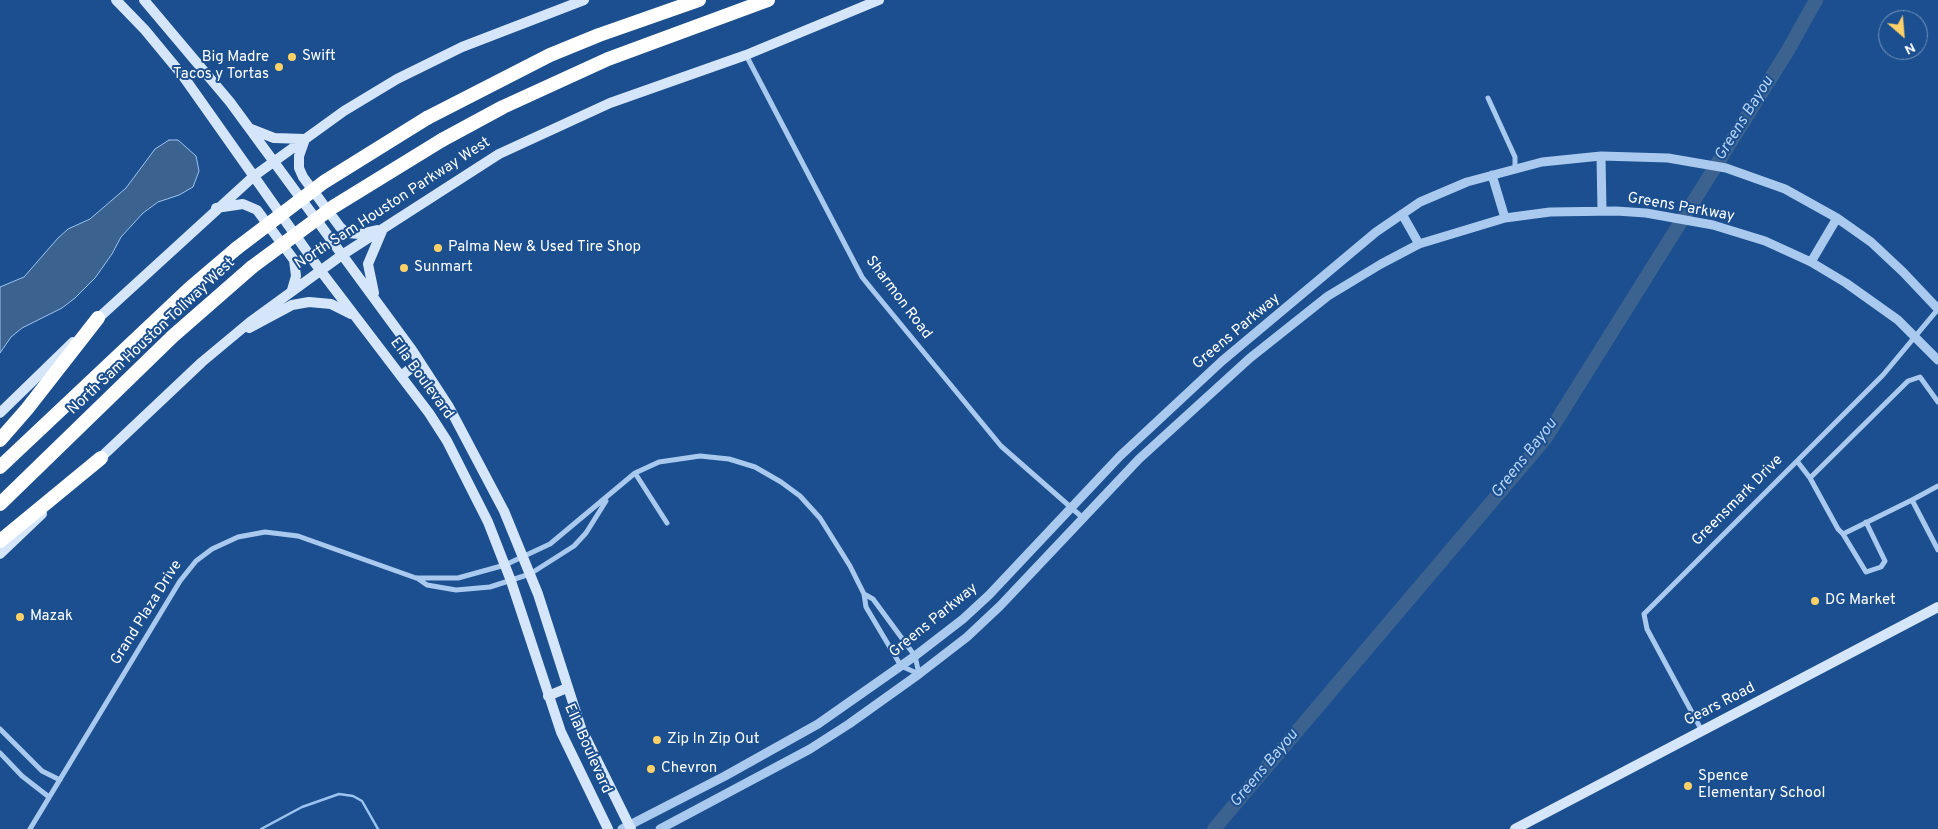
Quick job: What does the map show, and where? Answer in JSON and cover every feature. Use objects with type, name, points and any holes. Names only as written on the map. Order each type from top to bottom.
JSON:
[{"type":"highway","points":[[0,467],[190,288],[237,248],[324,182],[427,118],[550,55],[599,35],[699,0]]},
{"type":"highway","name":"North Sam Houston Tollway West","points":[[0,504],[173,336],[252,268],[333,207],[442,140],[503,107],[600,63],[768,0]]},
{"type":"highway","points":[[0,440],[27,409],[98,318]]},
{"type":"highway","points":[[0,540],[101,458]]},
{"type":"main road","name":"Ella Boulevard","points":[[116,0],[167,56],[320,270],[401,376],[447,441],[488,522],[511,580],[548,696],[575,765],[608,829]]},
{"type":"main road","name":"Ella Boulevard","points":[[144,0],[183,44],[248,127],[420,362],[464,433],[504,511],[524,557],[538,594],[567,688],[590,748],[628,828]]},
{"type":"main road","points":[[0,413],[216,208],[254,176],[305,138],[397,79],[454,51],[584,0]]},
{"type":"main road","name":"North Sam Houston Parkway West","points":[[0,554],[202,362],[235,334],[320,270],[478,166],[537,135],[610,103],[746,55],[878,0]]},
{"type":"main road","points":[[248,127],[274,138],[305,138]]},
{"type":"main road","points":[[305,138],[299,156],[299,168],[340,227],[348,233],[360,234],[383,229]]},
{"type":"main road","points":[[216,208],[243,204],[257,210],[294,260],[296,276],[292,290]]},
{"type":"main road","points":[[383,229],[368,264],[370,282],[376,298],[385,313]]},
{"type":"main road","points":[[235,334],[268,320],[292,305],[309,302],[331,304],[356,317]]},
{"type":"main road","points":[[401,376],[420,362]]},
{"type":"main road","points":[[447,441],[464,433]]},
{"type":"main road","name":"Gears Road","points":[[1515,829],[1938,607]]},
{"type":"main road","points":[[548,696],[567,688]]},
{"type":"street","name":"Sharmon Road","points":[[746,55],[862,276],[1001,446],[1083,518]]},
{"type":"street","points":[[1488,98],[1515,157],[1515,168]]},
{"type":"street","name":"Greens Parkway","points":[[628,828],[818,724],[915,656],[963,619],[989,595],[1070,507],[1154,422],[1208,373],[1376,232],[1402,214],[1436,195],[1467,182],[1542,162],[1601,156],[1704,163],[1755,177],[1785,189],[1837,218],[1878,248],[1938,309]]},
{"type":"street","points":[[1601,156],[1602,211]]},
{"type":"street","points":[[1492,175],[1505,218]]},
{"type":"street","name":"Greens Parkway","points":[[660,829],[810,749],[850,724],[919,674],[967,636],[1000,606],[1039,568],[1083,518],[1179,421],[1285,329],[1343,286],[1419,244],[1505,218],[1550,212],[1602,211],[1646,213],[1714,225],[1766,241],[1810,262],[1877,303],[1938,360]]},
{"type":"street","points":[[1402,214],[1419,244]]},
{"type":"street","points":[[1810,262],[1837,218]]},
{"type":"street","name":"Greensmark Drive","points":[[1702,731],[1647,629],[1644,614],[1883,375],[1938,309]]},
{"type":"street","points":[[1810,478],[1908,381],[1920,377],[1938,402]]},
{"type":"street","name":"Grand Plaza Drive","points":[[416,578],[458,578],[505,565],[524,557],[556,541],[636,473],[659,462],[700,456],[729,459],[755,467],[781,482],[800,496],[820,518],[864,594],[866,607],[901,666]]},
{"type":"street","points":[[1796,461],[1810,478],[1838,529],[1866,572],[1881,567],[1885,561],[1866,522]]},
{"type":"street","points":[[636,473],[667,523]]},
{"type":"street","points":[[1843,534],[1938,486]]},
{"type":"street","name":"Grand Plaza Drive","points":[[30,829],[180,581],[196,560],[212,549],[238,537],[265,532],[298,536],[416,578],[427,585],[456,590],[490,587],[530,574],[574,546],[586,533],[608,498]]},
{"type":"street","points":[[1912,500],[1938,550]]},
{"type":"street","name":"Grand Plaza Drive","points":[[864,594],[873,599],[915,656],[919,674]]},
{"type":"street","points":[[989,595],[1000,606]]},
{"type":"street","points":[[901,666],[919,674]]},
{"type":"street","points":[[0,730],[42,771],[60,780]]},
{"type":"street","points":[[0,753],[22,776],[49,798]]},
{"type":"street","points":[[725,776],[732,790]]},
{"type":"water","points":[[169,140],[178,140],[196,156],[199,171],[193,187],[179,195],[158,202],[143,213],[121,237],[112,254],[95,278],[75,298],[62,308],[22,328],[11,337],[0,353],[0,287],[24,277],[68,229],[90,219],[126,188],[155,149]]},
{"type":"waterway","name":"Greens Bayou","points":[[1214,829],[1545,439],[1787,52],[1816,0]]},
{"type":"waterway","points":[[261,829],[302,807],[339,794],[353,796],[362,801],[378,829]]},
{"type":"place","name":"Swift","points":[[292,57]]},
{"type":"place","name":"Big Madre Tacos y Tortas","points":[[279,67]]},
{"type":"place","name":"Palma New & Used Tire Shop","points":[[438,248]]},
{"type":"place","name":"Sunmart","points":[[404,268]]},
{"type":"place","name":"DG Market","points":[[1815,601]]},
{"type":"place","name":"Mazak","points":[[20,617]]},
{"type":"place","name":"Zip In Zip Out","points":[[657,740]]},
{"type":"place","name":"Chevron","points":[[651,769]]},
{"type":"place","name":"Spence Elementary School","points":[[1688,786]]}]
